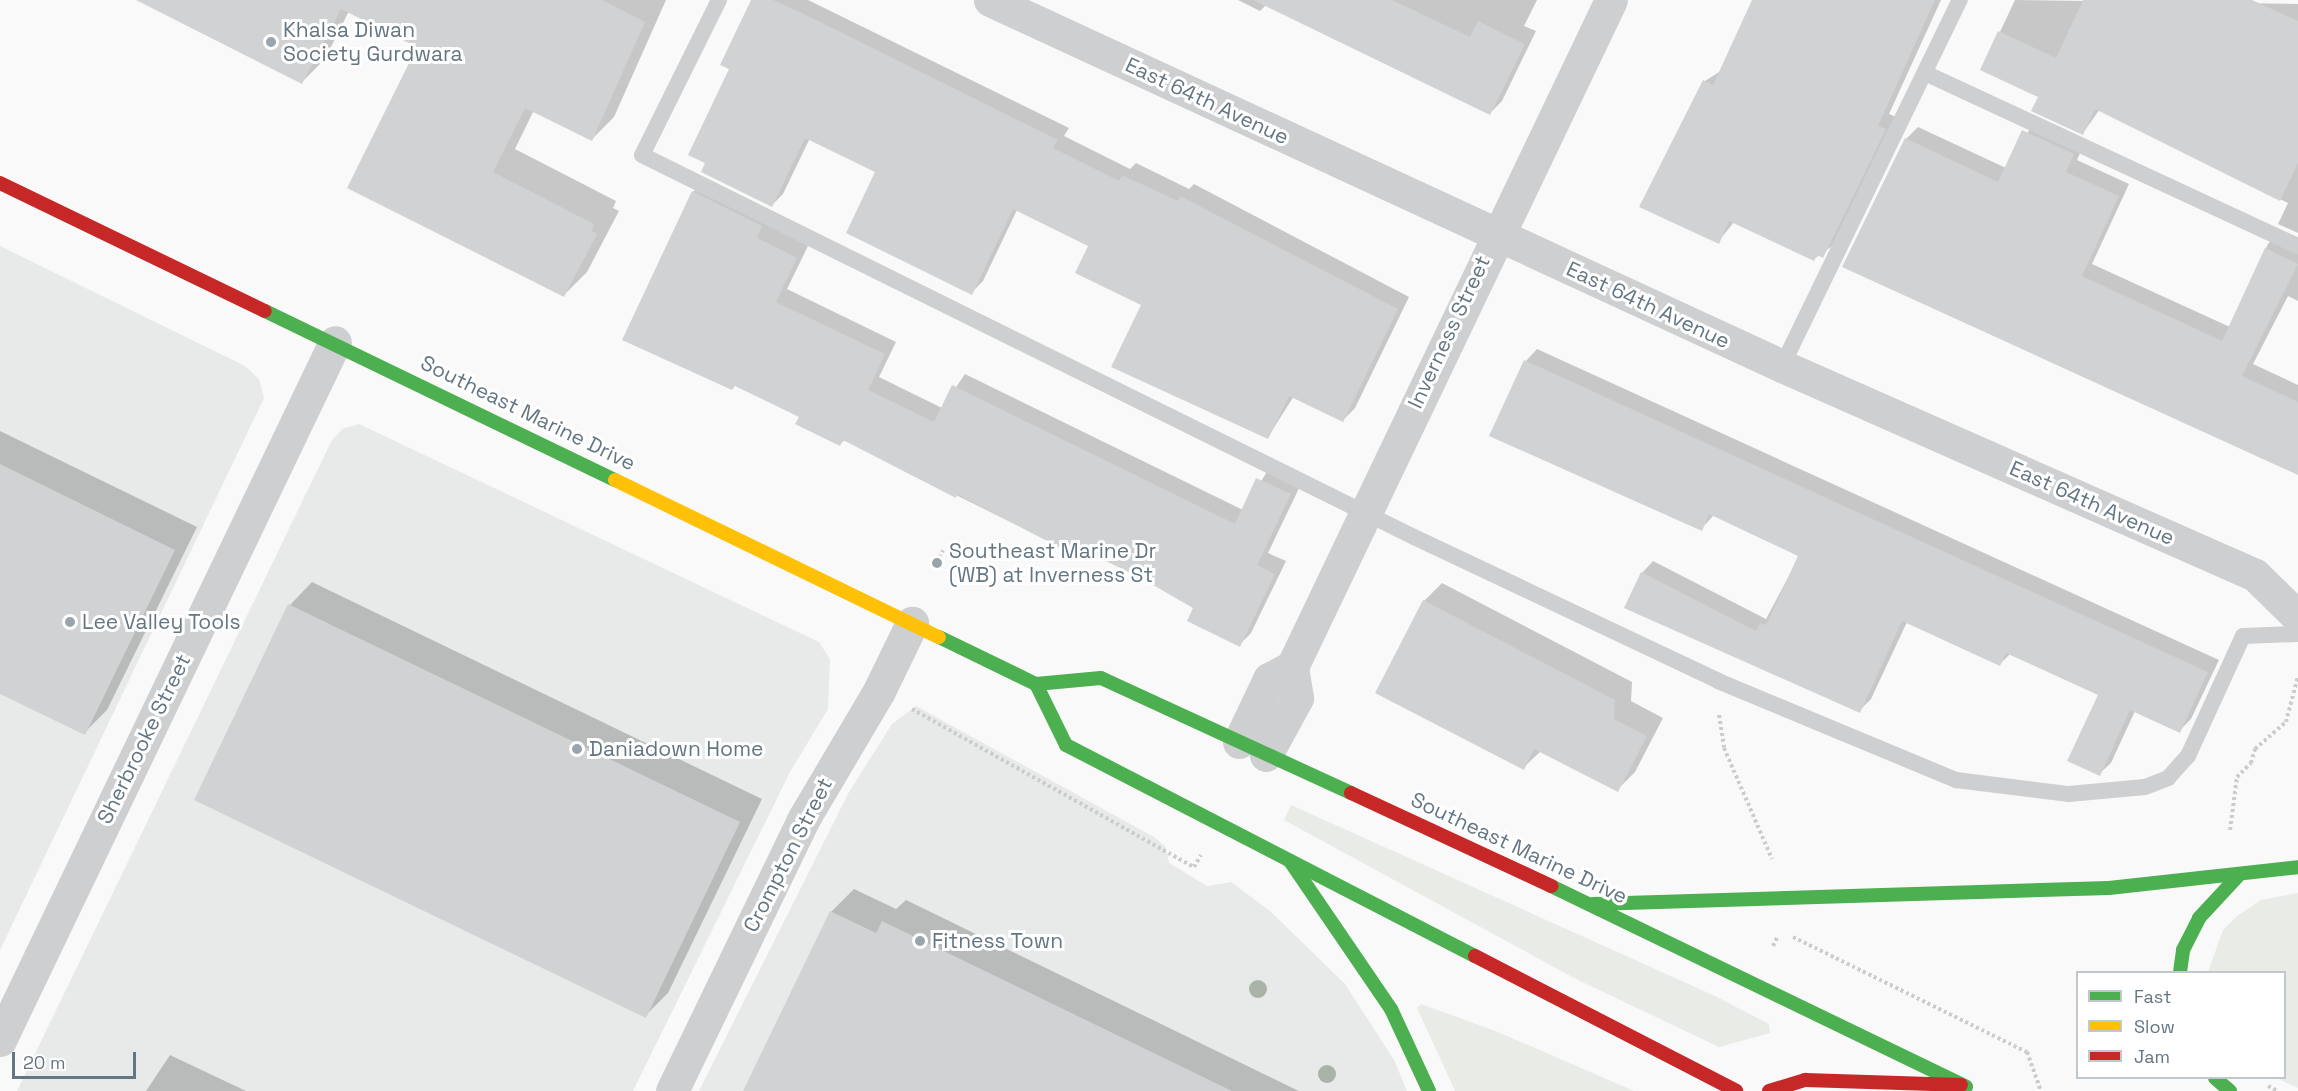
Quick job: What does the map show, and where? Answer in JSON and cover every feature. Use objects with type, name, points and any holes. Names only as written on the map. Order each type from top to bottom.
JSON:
[{"type":"main road","name":"Southeast Marine Drive","points":[[0,183],[335,342],[1036,684],[1101,678],[1591,904],[1975,1091]]},
{"type":"main road","points":[[1036,684],[1066,745],[1736,1091]]},
{"type":"main road","points":[[1290,861],[1391,1009],[1429,1091]]},
{"type":"main road","points":[[1591,904],[1742,896],[1956,895],[2238,876],[2298,867]]},
{"type":"main road","points":[[2180,971],[2183,950],[2199,918],[2238,876]]},
{"type":"main road","points":[[2217,1079],[2230,1091]]},
{"type":"main road","points":[[1769,1091],[1805,1080],[1961,1085]]},
{"type":"street","name":"East 64th Avenue","points":[[990,0],[1782,366],[2255,574],[2298,617]]},
{"type":"street","name":"Inverness Street","points":[[1253,748],[1297,698],[1292,667],[1495,235],[1611,0]]},
{"type":"street","name":"Sherbrooke Street","points":[[0,1040],[335,342]]},
{"type":"street","name":"Crompton Street","points":[[672,1091],[804,818],[879,691],[912,623]]},
{"type":"lane","points":[[718,0],[642,155],[1364,512],[1718,681],[1956,780],[2069,794],[2145,787],[2168,777],[2188,756],[2243,636],[2298,634]]},
{"type":"lane","points":[[1782,366],[1960,0]]},
{"type":"lane","points":[[1926,73],[2298,246]]},
{"type":"path","points":[[937,563],[943,550]]},
{"type":"path","points":[[2230,830],[2237,777],[2251,763],[2255,749],[2286,722],[2298,676]]},
{"type":"path","points":[[1718,681],[1724,748],[1775,864]]},
{"type":"path","points":[[910,708],[1194,867]]},
{"type":"path","points":[[1781,932],[2027,1052],[2041,1091]]},
{"type":"shaded area","points":[[0,246],[245,366],[259,379],[264,398],[0,950]]},
{"type":"shaded area","points":[[359,424],[819,642],[830,659],[828,709],[790,772],[633,1091],[17,1091],[331,442],[342,429]]},
{"type":"shaded area","points":[[916,706],[1154,837],[1165,846],[1169,863],[1207,886],[1231,882],[1270,911],[1345,984],[1394,1060],[1407,1091],[699,1091],[849,792],[892,724]]},
{"type":"shaded area","points":[[1291,805],[1715,996],[1769,1024],[1770,1033],[1719,1047],[1576,979],[1284,820]]},
{"type":"shaded area","points":[[2298,893],[2298,1088],[2278,1079],[2286,1079],[2286,971],[2208,971],[2223,930],[2237,916],[2261,900]]},
{"type":"shaded area","points":[[1421,1004],[1498,1032],[1634,1091],[1455,1091],[1417,1008]]},
{"type":"building","points":[[136,0],[602,0],[645,22],[592,141],[525,108],[493,172],[594,224],[592,231],[597,234],[564,297],[347,188],[417,47],[341,9],[302,84]]},
{"type":"building","points":[[751,0],[773,0],[808,16],[1058,140],[1053,148],[1119,181],[1122,175],[1178,201],[1180,196],[1398,309],[1343,422],[1289,396],[1268,439],[1111,367],[1141,305],[1075,273],[1088,246],[1013,209],[972,295],[846,233],[875,172],[805,138],[772,207],[701,172],[705,163],[688,155],[729,69],[720,65]]},
{"type":"building","points":[[1253,0],[1392,0],[1470,37],[1478,21],[1525,44],[1490,115]]},
{"type":"building","points":[[1752,0],[1935,0],[1878,126],[1886,129],[1823,258],[1817,255],[1814,261],[1729,221],[1719,244],[1639,207],[1703,80],[1713,85]]},
{"type":"building","points":[[2083,0],[2252,0],[2298,21],[2298,163],[2280,201],[2095,109],[2083,135],[2031,111],[2038,97],[1980,70],[1998,31],[2056,58]]},
{"type":"building","points":[[2022,130],[2074,154],[2066,172],[2119,196],[2082,276],[2222,341],[2265,248],[2298,264],[2242,376],[2298,402],[2298,475],[1842,267],[1905,138],[1998,182]]},
{"type":"building","points":[[692,191],[762,226],[757,238],[797,258],[776,302],[885,354],[868,390],[934,422],[952,385],[1235,524],[1256,478],[1291,494],[1257,565],[1275,574],[1240,647],[1187,621],[1193,608],[1141,578],[1075,546],[1072,554],[957,494],[956,498],[843,440],[840,446],[795,424],[799,417],[735,386],[732,390],[622,340]]},
{"type":"building","points":[[1524,360],[2208,672],[2180,733],[2130,710],[2100,776],[2067,761],[2098,695],[2006,653],[2000,666],[1902,621],[1860,713],[1624,608],[1641,572],[1756,631],[1760,623],[1766,625],[1798,556],[1709,514],[1702,531],[1489,436]]},
{"type":"building","name":"Lee Valley Tools","points":[[0,464],[175,550],[85,735],[0,694]]},
{"type":"building","points":[[1423,600],[1615,700],[1614,719],[1647,736],[1618,792],[1534,749],[1524,770],[1375,693]]},
{"type":"building","points":[[288,604],[740,822],[646,1018],[194,800]]},
{"type":"building","points":[[830,911],[876,933],[882,921],[1232,1091],[743,1091]]},
{"type":"traffic: fast","points":[[265,311],[615,480]]},
{"type":"traffic: fast","points":[[939,637],[1036,684],[1101,678],[1351,793]]},
{"type":"traffic: fast","points":[[1036,684],[1066,745],[1475,956]]},
{"type":"traffic: fast","points":[[1290,861],[1391,1009],[1429,1091]]},
{"type":"traffic: fast","points":[[1593,904],[2109,888],[2298,867]]},
{"type":"traffic: fast","points":[[2180,971],[2183,950],[2199,918],[2238,876]]},
{"type":"traffic: fast","points":[[1551,886],[1966,1087]]},
{"type":"traffic: fast","points":[[2216,1079],[2230,1091]]},
{"type":"traffic: slow","points":[[615,480],[939,637]]},
{"type":"traffic: jam","points":[[0,183],[265,311]]},
{"type":"traffic: jam","points":[[1351,793],[1551,886]]},
{"type":"traffic: jam","points":[[1475,956],[1736,1091]]},
{"type":"traffic: jam","points":[[1769,1091],[1805,1080],[1961,1085]]},
{"type":"place","name":"Khalsa Diwan Society Gurdwara","points":[[271,42]]},
{"type":"place","name":"Southeast Marine Dr (WB) at Inverness St","points":[[937,563]]},
{"type":"place","name":"Lee Valley Tools","points":[[70,622]]},
{"type":"place","name":"Daniadown Home","points":[[577,749]]},
{"type":"place","name":"Fitness Town","points":[[920,941]]}]
